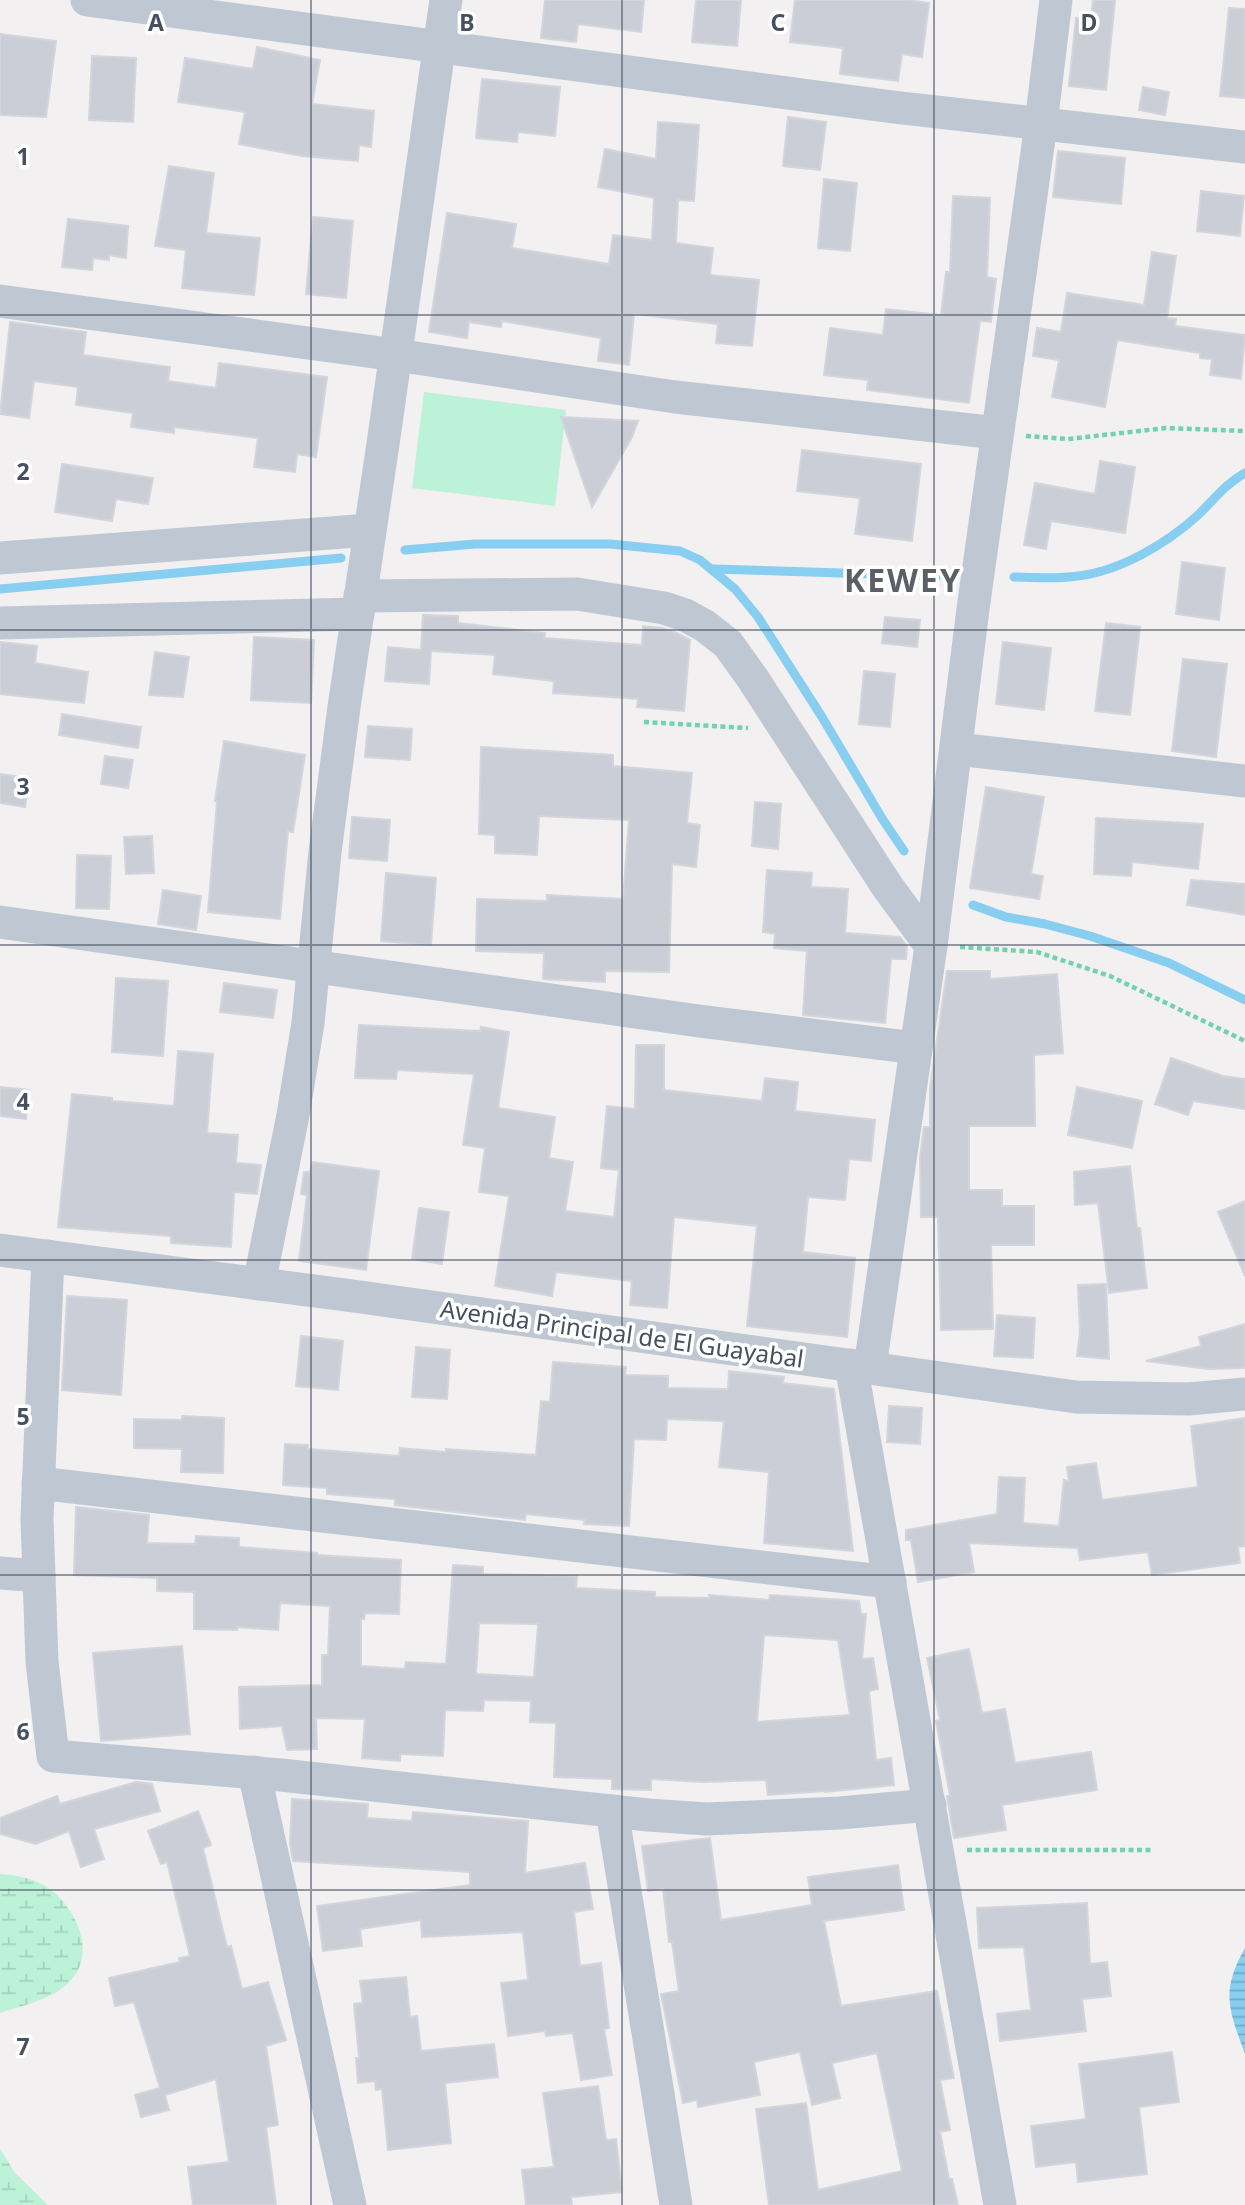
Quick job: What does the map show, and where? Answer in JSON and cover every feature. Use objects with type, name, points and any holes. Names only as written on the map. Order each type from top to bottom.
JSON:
[{"type":"street","points":[[87,0],[866,103],[1245,147]]},
{"type":"street","points":[[259,1284],[293,1115],[308,1023],[327,839],[446,0]]},
{"type":"street","points":[[1000,2205],[890,1582],[860,1366],[916,1048],[931,946],[1056,0]]},
{"type":"street","points":[[0,301],[396,355],[675,397],[997,433]]},
{"type":"street","points":[[0,558],[370,530]]},
{"type":"street","points":[[0,623],[577,594],[664,608],[695,620],[728,644],[887,886],[931,946]]},
{"type":"street","points":[[957,749],[1245,781]]},
{"type":"street","points":[[0,922],[699,1021],[916,1048]]},
{"type":"street","name":"Avenida Principal de El Guayabal","points":[[0,1250],[1076,1397],[1188,1399],[1245,1395]]},
{"type":"street","points":[[47,1256],[38,1483],[39,1576],[42,1662],[53,1756],[254,1772],[707,1819],[840,1813],[930,1805]]},
{"type":"street","points":[[38,1483],[890,1582]]},
{"type":"street","points":[[0,1573],[39,1576]]},
{"type":"street","points":[[254,1772],[350,2205]]},
{"type":"street","points":[[612,1811],[676,2205]]},
{"type":"path","points":[[997,433],[1068,439],[1166,428],[1245,431]]},
{"type":"path","points":[[644,722],[786,731]]},
{"type":"path","points":[[931,946],[988,947],[1037,952],[1110,976],[1245,1041]]},
{"type":"path","points":[[938,1849],[1152,1850]]},
{"type":"green space","points":[[424,392],[566,410],[555,506],[412,488]]},
{"type":"green space","points":[[0,1874],[40,1883],[60,1898],[80,1931],[82,1956],[72,1979],[57,1992],[0,2013]]},
{"type":"green space","points":[[0,2149],[15,2173],[48,2205],[0,2205]]},
{"type":"water","points":[[1245,1948],[1245,2054],[1231,2013],[1230,1989],[1237,1963]]},
{"type":"building","points":[[545,0],[644,0],[641,32],[578,24],[576,42],[541,38]]},
{"type":"building","points":[[696,0],[741,0],[737,46],[692,42]]},
{"type":"building","points":[[795,0],[907,0],[929,3],[922,57],[902,54],[898,81],[840,74],[843,48],[790,42]]},
{"type":"building","points":[[1093,0],[1115,0],[1106,90],[1069,86],[1076,18],[1091,20]]},
{"type":"building","points":[[1229,8],[1245,9],[1245,98],[1220,96]]},
{"type":"building","points":[[0,34],[56,41],[46,117],[0,115]]},
{"type":"building","points":[[257,47],[320,60],[312,104],[374,111],[371,147],[359,145],[358,161],[302,156],[239,144],[245,112],[178,102],[185,58],[253,69]]},
{"type":"building","points":[[92,56],[136,58],[133,122],[89,120]]},
{"type":"building","points":[[482,79],[560,87],[555,136],[518,132],[517,142],[476,138]]},
{"type":"building","points":[[1143,87],[1169,92],[1165,115],[1139,110]]},
{"type":"building","points":[[788,117],[826,122],[820,170],[783,166]]},
{"type":"building","points":[[658,122],[699,125],[694,201],[678,200],[676,243],[713,248],[710,275],[759,280],[752,346],[716,343],[718,324],[634,314],[629,365],[598,361],[601,338],[502,321],[501,327],[469,322],[467,338],[429,332],[447,213],[516,224],[512,248],[609,264],[613,235],[652,240],[654,198],[598,187],[605,149],[656,159]]},
{"type":"building","points":[[1058,151],[1125,158],[1121,204],[1053,197]]},
{"type":"building","points":[[169,166],[214,173],[206,233],[260,238],[254,295],[182,288],[186,250],[155,246]]},
{"type":"building","points":[[824,179],[857,183],[850,251],[818,248]]},
{"type":"building","points":[[1201,191],[1244,196],[1240,236],[1197,231]]},
{"type":"building","points":[[953,196],[990,198],[987,277],[996,279],[991,322],[980,321],[969,403],[867,390],[868,380],[824,375],[830,328],[883,335],[886,309],[941,315],[946,272],[950,272]]},
{"type":"building","points":[[313,217],[353,221],[346,298],[306,294]]},
{"type":"building","points":[[68,219],[128,226],[126,258],[109,255],[109,260],[93,258],[92,270],[62,267]]},
{"type":"building","points":[[1152,252],[1176,256],[1167,318],[1176,319],[1175,326],[1245,335],[1241,379],[1210,375],[1212,359],[1200,358],[1200,353],[1117,340],[1105,407],[1052,397],[1059,360],[1033,356],[1037,328],[1061,332],[1067,293],[1144,305]]},
{"type":"building","points":[[10,322],[86,332],[83,355],[170,367],[168,381],[216,388],[219,363],[327,377],[316,457],[297,454],[295,472],[254,467],[258,438],[174,427],[174,433],[131,427],[133,413],[76,405],[78,387],[34,381],[29,418],[0,414]]},
{"type":"building","points":[[561,417],[638,421],[632,437],[592,507]]},
{"type":"building","points":[[802,450],[921,464],[912,541],[855,534],[860,498],[797,491]]},
{"type":"building","points":[[1100,461],[1135,467],[1125,533],[1051,521],[1046,549],[1024,545],[1035,483],[1095,494]]},
{"type":"building","points":[[62,464],[153,478],[148,504],[116,499],[112,521],[55,512]]},
{"type":"building","points":[[1182,562],[1225,568],[1219,620],[1176,614]]},
{"type":"building","points":[[423,615],[458,616],[458,623],[545,633],[544,638],[642,645],[643,626],[677,633],[690,640],[684,711],[637,707],[638,699],[553,693],[554,681],[493,674],[495,655],[431,651],[429,684],[385,681],[388,647],[421,650]]},
{"type":"building","points":[[885,617],[920,620],[917,647],[882,643]]},
{"type":"building","points":[[1106,623],[1140,627],[1130,715],[1095,711]]},
{"type":"building","points":[[254,637],[314,640],[311,703],[251,700]]},
{"type":"building","points":[[0,642],[37,646],[35,663],[88,672],[84,703],[0,694]]},
{"type":"building","points":[[1003,642],[1051,648],[1044,710],[996,704]]},
{"type":"building","points":[[155,652],[189,657],[183,697],[149,695]]},
{"type":"building","points":[[1183,659],[1227,664],[1216,757],[1172,751]]},
{"type":"building","points":[[864,671],[895,674],[890,727],[859,724]]},
{"type":"building","points":[[62,714],[141,727],[138,748],[59,735]]},
{"type":"building","points":[[368,726],[412,729],[410,760],[365,757]]},
{"type":"building","points":[[224,741],[305,755],[293,832],[288,831],[280,919],[208,912],[215,801]]},
{"type":"building","points":[[481,747],[613,755],[613,766],[692,773],[687,823],[700,825],[696,867],[672,864],[669,972],[605,971],[605,982],[543,979],[544,953],[476,951],[477,899],[547,901],[547,895],[623,899],[629,820],[539,816],[537,855],[495,853],[495,835],[479,834]]},
{"type":"building","points":[[105,756],[133,760],[128,788],[101,784]]},
{"type":"building","points":[[0,774],[29,778],[25,807],[0,803]]},
{"type":"building","points":[[986,787],[1044,797],[1031,874],[1043,876],[1039,899],[970,888]]},
{"type":"building","points":[[755,802],[781,804],[778,849],[752,846]]},
{"type":"building","points":[[352,817],[390,820],[387,861],[349,858]]},
{"type":"building","points":[[1096,818],[1203,824],[1198,869],[1132,862],[1131,876],[1094,874]]},
{"type":"building","points":[[152,836],[154,873],[126,874],[124,837]]},
{"type":"building","points":[[77,855],[111,856],[109,909],[76,908]]},
{"type":"building","points":[[767,870],[812,873],[811,887],[848,889],[845,933],[900,937],[907,946],[906,959],[891,959],[885,1023],[803,1015],[807,951],[774,948],[775,934],[763,932]]},
{"type":"building","points":[[386,873],[436,878],[431,945],[381,941]]},
{"type":"building","points":[[1191,880],[1245,884],[1245,915],[1187,905]]},
{"type":"building","points":[[163,890],[201,896],[196,930],[158,924]]},
{"type":"building","points":[[947,971],[990,971],[990,979],[1057,974],[1063,1053],[1034,1055],[1035,1126],[969,1126],[969,1190],[1002,1190],[1002,1206],[1034,1206],[1034,1245],[991,1245],[993,1329],[941,1330],[938,1217],[921,1217],[920,1157],[924,1127],[930,1127],[930,1088]]},
{"type":"building","points":[[116,978],[168,981],[163,1056],[112,1052]]},
{"type":"building","points":[[224,983],[277,990],[273,1018],[220,1012]]},
{"type":"building","points":[[359,1025],[480,1031],[481,1027],[509,1032],[498,1108],[555,1117],[549,1158],[573,1162],[565,1211],[614,1217],[619,1170],[601,1168],[607,1106],[635,1109],[636,1045],[664,1045],[664,1090],[762,1101],[765,1078],[798,1082],[795,1111],[875,1120],[871,1161],[849,1159],[845,1200],[808,1197],[803,1252],[855,1258],[847,1337],[747,1326],[757,1226],[674,1217],[667,1308],[630,1305],[632,1281],[556,1272],[552,1296],[495,1286],[509,1196],[479,1192],[485,1148],[463,1145],[474,1074],[397,1070],[396,1079],[355,1078]]},
{"type":"building","points":[[178,1051],[213,1054],[207,1133],[238,1135],[236,1163],[261,1165],[257,1194],[234,1192],[231,1247],[171,1243],[171,1236],[58,1227],[72,1094],[112,1098],[112,1101],[174,1106]]},
{"type":"building","points":[[1171,1058],[1223,1076],[1245,1079],[1245,1109],[1193,1101],[1188,1115],[1155,1104]]},
{"type":"building","points":[[0,1087],[29,1090],[26,1119],[0,1116]]},
{"type":"building","points":[[1077,1087],[1142,1101],[1132,1148],[1068,1135]]},
{"type":"building","points":[[312,1162],[379,1171],[366,1270],[299,1261],[307,1195],[301,1194],[304,1172],[310,1172]]},
{"type":"building","points":[[1130,1166],[1147,1288],[1109,1293],[1098,1203],[1075,1205],[1074,1172]]},
{"type":"building","points":[[1245,1201],[1245,1276],[1218,1212]]},
{"type":"building","points":[[419,1208],[449,1212],[442,1264],[412,1259]]},
{"type":"building","points":[[1106,1284],[1109,1359],[1077,1356],[1080,1333],[1078,1285]]},
{"type":"building","points":[[67,1296],[127,1300],[121,1395],[62,1390]]},
{"type":"building","points":[[997,1315],[1035,1318],[1033,1358],[994,1356]]},
{"type":"building","points":[[1245,1324],[1245,1368],[1208,1369],[1146,1361],[1201,1346],[1199,1337]]},
{"type":"building","points":[[301,1336],[343,1341],[338,1390],[296,1386]]},
{"type":"building","points":[[416,1347],[450,1350],[447,1399],[412,1397]]},
{"type":"building","points":[[553,1362],[626,1367],[625,1375],[668,1376],[668,1388],[728,1389],[729,1371],[784,1377],[783,1383],[834,1389],[853,1551],[764,1543],[769,1472],[719,1467],[724,1421],[667,1419],[666,1440],[634,1439],[629,1526],[584,1524],[585,1520],[526,1514],[525,1520],[395,1505],[395,1499],[327,1494],[327,1488],[283,1485],[285,1444],[308,1445],[308,1449],[399,1456],[400,1448],[536,1455],[541,1401],[550,1402]]},
{"type":"building","points":[[889,1406],[922,1408],[920,1444],[887,1442]]},
{"type":"building","points":[[182,1416],[224,1418],[223,1473],[181,1472],[182,1449],[134,1448],[134,1419],[182,1420]]},
{"type":"building","points":[[1245,1418],[1245,1546],[1238,1547],[1240,1563],[1152,1575],[1148,1552],[1080,1560],[1078,1548],[969,1543],[974,1572],[918,1582],[911,1540],[906,1540],[906,1530],[997,1514],[999,1477],[1025,1478],[1023,1523],[1059,1526],[1064,1480],[1069,1481],[1067,1467],[1096,1463],[1102,1500],[1198,1487],[1191,1426]]},
{"type":"building","points":[[76,1507],[149,1515],[147,1543],[195,1544],[196,1536],[239,1538],[239,1547],[401,1560],[399,1614],[365,1613],[364,1619],[361,1619],[361,1666],[405,1669],[406,1662],[446,1664],[453,1565],[483,1567],[483,1574],[577,1576],[576,1588],[655,1592],[655,1597],[709,1598],[709,1595],[769,1600],[770,1595],[859,1601],[861,1614],[866,1614],[862,1659],[873,1658],[878,1689],[869,1691],[876,1760],[891,1758],[894,1785],[768,1795],[766,1780],[703,1782],[651,1779],[651,1790],[612,1789],[612,1779],[554,1777],[556,1723],[530,1722],[531,1701],[484,1700],[483,1711],[445,1710],[443,1756],[400,1754],[400,1761],[362,1758],[365,1719],[316,1718],[317,1749],[287,1750],[282,1726],[240,1729],[239,1687],[322,1685],[322,1655],[328,1655],[330,1606],[280,1603],[278,1630],[237,1627],[237,1630],[194,1629],[194,1592],[157,1591],[157,1578],[74,1575]],"holes":[[[479,1623],[538,1624],[534,1677],[476,1674]],[[764,1635],[838,1640],[850,1715],[757,1722]]]},
{"type":"building","points":[[182,1646],[190,1734],[101,1741],[93,1653]]},
{"type":"building","points":[[969,1649],[982,1713],[1005,1709],[1015,1763],[1091,1752],[1097,1790],[1002,1805],[1006,1830],[954,1838],[947,1796],[950,1796],[936,1721],[940,1720],[927,1658]]},
{"type":"building","points":[[136,1782],[152,1784],[160,1811],[94,1829],[104,1859],[81,1867],[69,1831],[36,1844],[0,1834],[0,1818],[57,1796],[60,1804]]},
{"type":"building","points":[[292,1799],[368,1804],[367,1818],[412,1821],[413,1812],[528,1821],[525,1873],[585,1863],[593,1909],[574,1912],[580,1966],[601,1963],[609,2028],[604,2029],[612,2075],[581,2080],[573,2033],[546,2036],[545,2031],[508,2036],[501,1983],[528,1980],[523,1932],[422,1937],[421,1920],[360,1929],[362,1946],[323,1951],[317,1906],[470,1885],[470,1872],[293,1861],[290,1844]]},
{"type":"building","points":[[198,1811],[211,1845],[203,1848],[227,1947],[231,1946],[242,1989],[268,1982],[286,2040],[266,2046],[278,2125],[266,2127],[276,2205],[193,2205],[188,2167],[229,2162],[216,2079],[165,2095],[169,2110],[141,2117],[135,2095],[160,2088],[134,2002],[115,2006],[109,1978],[180,1962],[179,1958],[190,1956],[167,1862],[161,1864],[148,1831]]},
{"type":"building","points":[[710,1838],[721,1920],[812,1905],[808,1877],[898,1865],[904,1910],[824,1921],[841,2006],[937,1991],[954,2078],[940,2080],[950,2130],[940,2132],[949,2179],[952,2179],[958,2205],[769,2205],[756,2109],[806,2103],[818,2190],[902,2171],[877,2053],[832,2063],[840,2098],[812,2105],[800,2052],[754,2062],[760,2095],[698,2107],[697,2100],[683,2103],[661,1994],[679,1991],[672,1942],[669,1942],[663,1889],[648,1891],[642,1846]]},
{"type":"building","points":[[1087,1903],[1090,1964],[1107,1962],[1111,1996],[1082,1999],[1086,2031],[1000,2041],[997,2014],[1031,2010],[1024,1947],[979,1948],[977,1908]]},
{"type":"building","points":[[406,1977],[410,2017],[417,2016],[421,2051],[494,2044],[498,2077],[445,2083],[451,2143],[388,2150],[382,2089],[376,2090],[375,2081],[358,2083],[356,2058],[359,2058],[354,2004],[363,2003],[360,1981]]},
{"type":"building","points":[[1172,2052],[1179,2102],[1139,2107],[1147,2174],[1078,2182],[1076,2162],[1036,2167],[1031,2126],[1086,2119],[1079,2064]]},
{"type":"building","points":[[598,2086],[606,2140],[616,2139],[622,2192],[571,2197],[572,2205],[526,2205],[522,2170],[554,2167],[543,2093]]},
{"type":"waterway","points":[[1014,577],[1078,576],[1110,568],[1142,555],[1185,526],[1225,487],[1245,473]]},
{"type":"waterway","points":[[405,550],[475,544],[610,544],[680,551],[700,560],[735,589],[758,617],[904,851]]},
{"type":"waterway","points":[[0,589],[341,558]]},
{"type":"waterway","points":[[713,569],[937,576]]},
{"type":"waterway","points":[[973,905],[1006,917],[1090,936],[1169,963],[1245,1000]]},
{"type":"district","name":"KEWEY","points":[[903,579]]}]
